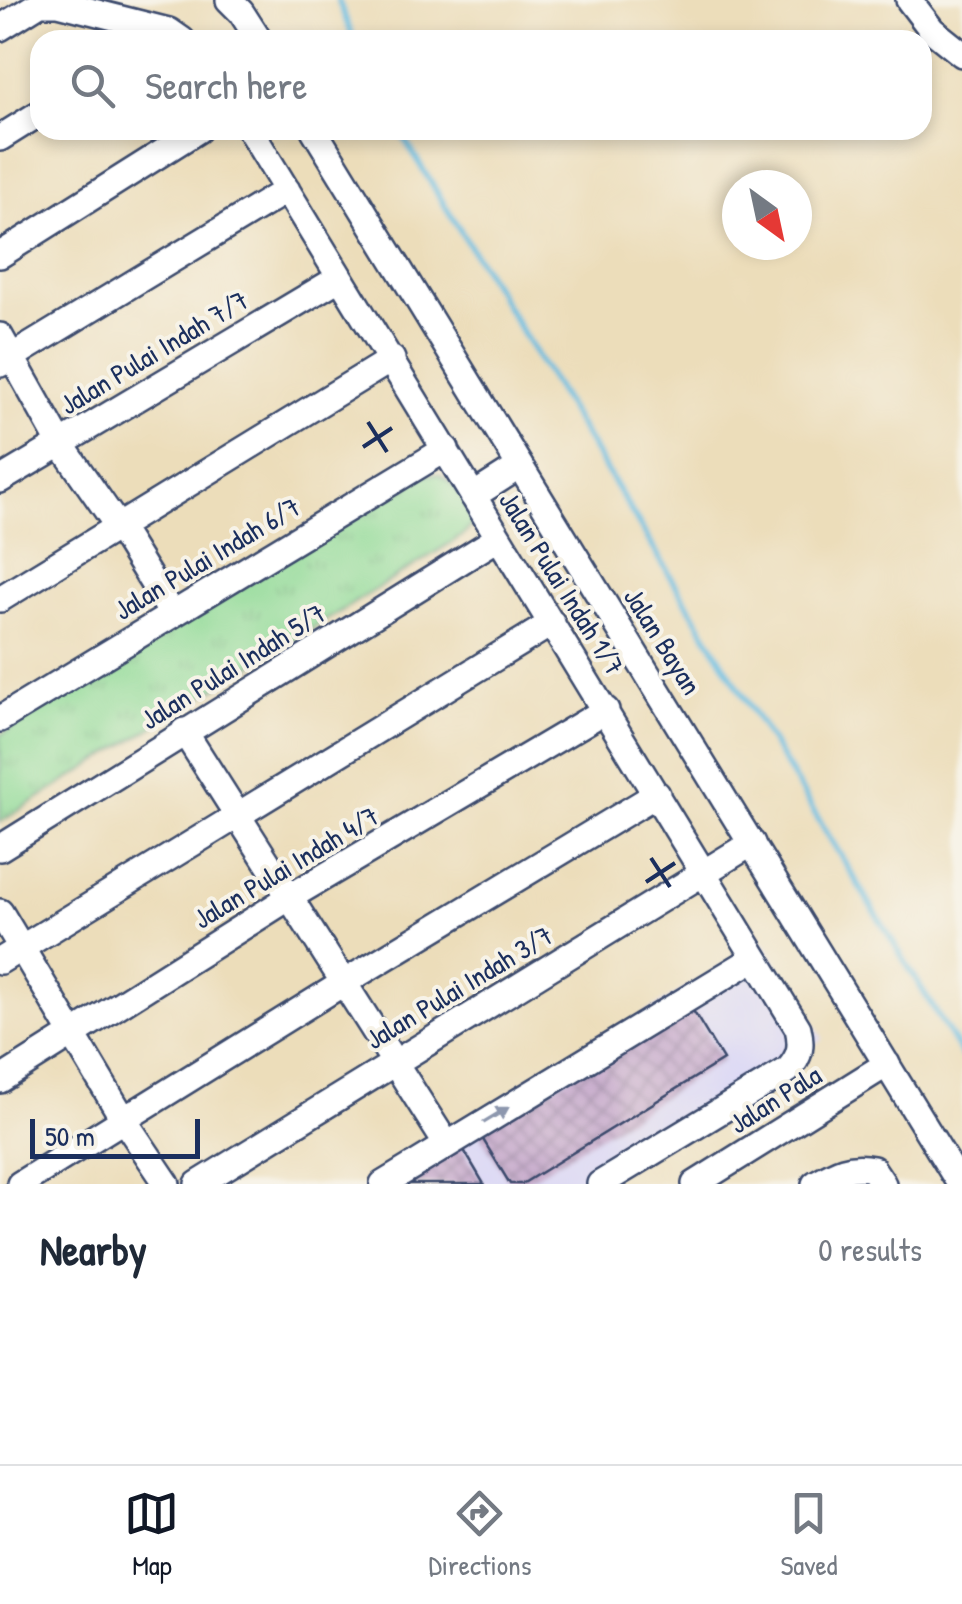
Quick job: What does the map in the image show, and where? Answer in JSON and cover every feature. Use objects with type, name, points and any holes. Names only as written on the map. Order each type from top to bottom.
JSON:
[{"type":"street","points":[[228,0],[253,30]]},
{"type":"street","points":[[0,28],[40,2],[58,2],[147,30]]},
{"type":"street","points":[[921,4],[932,30],[962,54]]},
{"type":"street","points":[[0,138],[30,119]]},
{"type":"street","points":[[0,255],[182,140]]},
{"type":"street","name":"Jalan Pulai Indah 1/7","points":[[256,140],[798,1028],[802,1043],[797,1060],[788,1070],[600,1184]]},
{"type":"street","name":"Jalan Bayan","points":[[320,140],[960,1184]]},
{"type":"street","points":[[172,614],[4,352],[287,190]]},
{"type":"street","name":"Jalan Pulai Indah 7/7","points":[[0,480],[339,278]]},
{"type":"street","points":[[0,598],[392,359]]},
{"type":"street","name":"Jalan Pulai Indah 6/7","points":[[0,718],[446,449]]},
{"type":"street","points":[[473,496],[520,466]]},
{"type":"street","name":"Jalan Pulai Indah 5/7","points":[[0,848],[498,538]]},
{"type":"street","points":[[10,954],[552,624]]},
{"type":"street","name":"Jalan Pulai Indah 4/7","points":[[0,1080],[290,898],[606,710]]},
{"type":"street","points":[[184,731],[447,1144]]},
{"type":"street","points":[[20,1184],[657,794]]},
{"type":"street","name":"Jalan Pulai Indah 3/7","points":[[198,1184],[752,843]]},
{"type":"street","points":[[0,912],[10,954],[75,1034],[124,1120],[167,1184]]},
{"type":"street","points":[[384,1184],[754,959]]},
{"type":"street","name":"Jalan Pala","points":[[696,1184],[887,1064]]},
{"type":"street","points":[[815,1184],[844,1167],[873,1169],[883,1184]]},
{"type":"shaded area","points":[[763,941],[823,1039],[586,1184],[367,1184]]},
{"type":"green space","points":[[438,474],[456,488],[469,508],[473,522],[465,534],[0,822],[0,735],[423,475]]},
{"type":"building","points":[[689,1004],[723,1060],[522,1184],[510,1184],[479,1133]]},
{"type":"building","points":[[461,1145],[484,1184],[398,1184]]},
{"type":"waterway","points":[[338,0],[350,30]]},
{"type":"waterway","points":[[405,140],[962,1055]]}]
